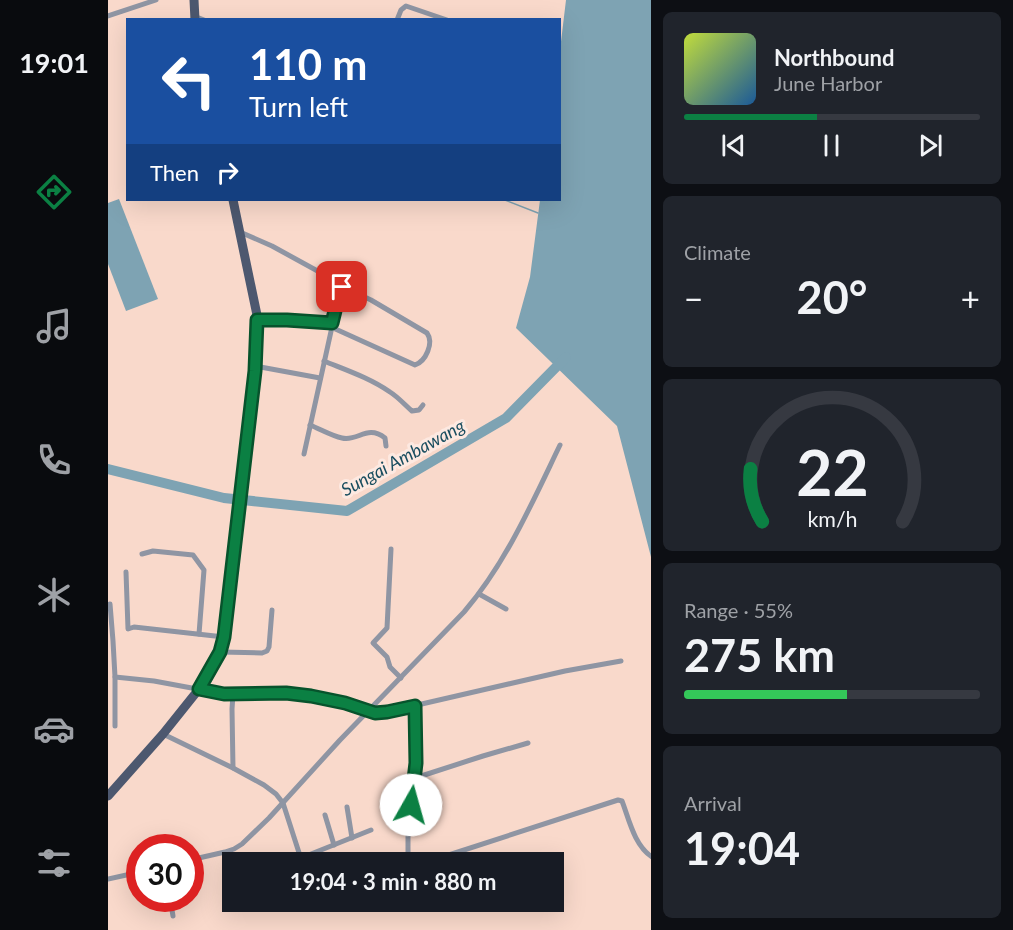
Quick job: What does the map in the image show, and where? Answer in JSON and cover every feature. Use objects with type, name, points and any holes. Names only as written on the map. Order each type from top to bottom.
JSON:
[{"type":"main road","points":[[194,0],[195,18]]},
{"type":"main road","points":[[108,796],[199,689],[220,652],[224,637],[255,366],[257,320],[233,201]]},
{"type":"street","points":[[108,16],[156,0]]},
{"type":"street","points":[[399,18],[401,10],[406,6],[441,18]]},
{"type":"street","points":[[240,232],[272,246],[370,300],[427,333],[430,340],[428,350],[421,362],[415,364],[332,325],[287,320],[257,320]]},
{"type":"street","points":[[304,454],[341,286]]},
{"type":"street","points":[[324,361],[380,385],[412,411],[419,410],[423,405]]},
{"type":"street","points":[[255,366],[320,378]]},
{"type":"street","points":[[310,425],[345,439],[365,433],[376,433],[385,438],[386,446]]},
{"type":"street","points":[[204,856],[234,849],[255,832],[339,740],[452,626],[498,567],[560,445]]},
{"type":"street","points":[[391,549],[387,628],[373,643],[387,657],[390,667],[401,678]]},
{"type":"street","points":[[142,554],[153,550],[193,555],[204,570],[199,634]]},
{"type":"street","points":[[126,572],[128,629],[134,627],[224,637]]},
{"type":"street","points":[[479,594],[506,609]]},
{"type":"street","points":[[110,604],[115,677],[115,726]]},
{"type":"street","points":[[220,652],[262,653],[267,651],[272,610]]},
{"type":"street","points":[[115,677],[154,681],[215,693],[286,693],[311,696],[380,713],[565,671],[621,661]]},
{"type":"street","points":[[233,694],[233,768]]},
{"type":"street","points":[[408,852],[415,778],[415,706]]},
{"type":"street","points":[[163,734],[270,788],[283,802],[299,852]]},
{"type":"street","points":[[415,778],[528,743]]},
{"type":"street","points":[[458,852],[618,800],[622,801],[637,840],[651,856]]},
{"type":"street","points":[[347,807],[352,838]]},
{"type":"street","points":[[325,815],[334,845]]},
{"type":"street","points":[[319,852],[371,830]]},
{"type":"street","points":[[108,879],[126,875]]},
{"type":"street","points":[[172,912],[173,916]]},
{"type":"water","points":[[566,0],[651,0],[651,557],[617,426],[516,328],[530,277],[540,201],[561,201],[561,42]]},
{"type":"water","points":[[119,199],[158,299],[126,311],[108,264],[108,203]]},
{"type":"waterway","points":[[508,201],[538,213]]},
{"type":"waterway","name":"Sungai Ambawang","points":[[108,469],[224,498],[347,511],[506,418],[566,357]]},
{"type":"route","points":[[342,287],[332,323],[257,320],[255,371],[224,637],[220,652],[199,689],[224,694],[286,693],[311,696],[345,703],[375,713],[415,706],[416,763],[411,805]]}]
